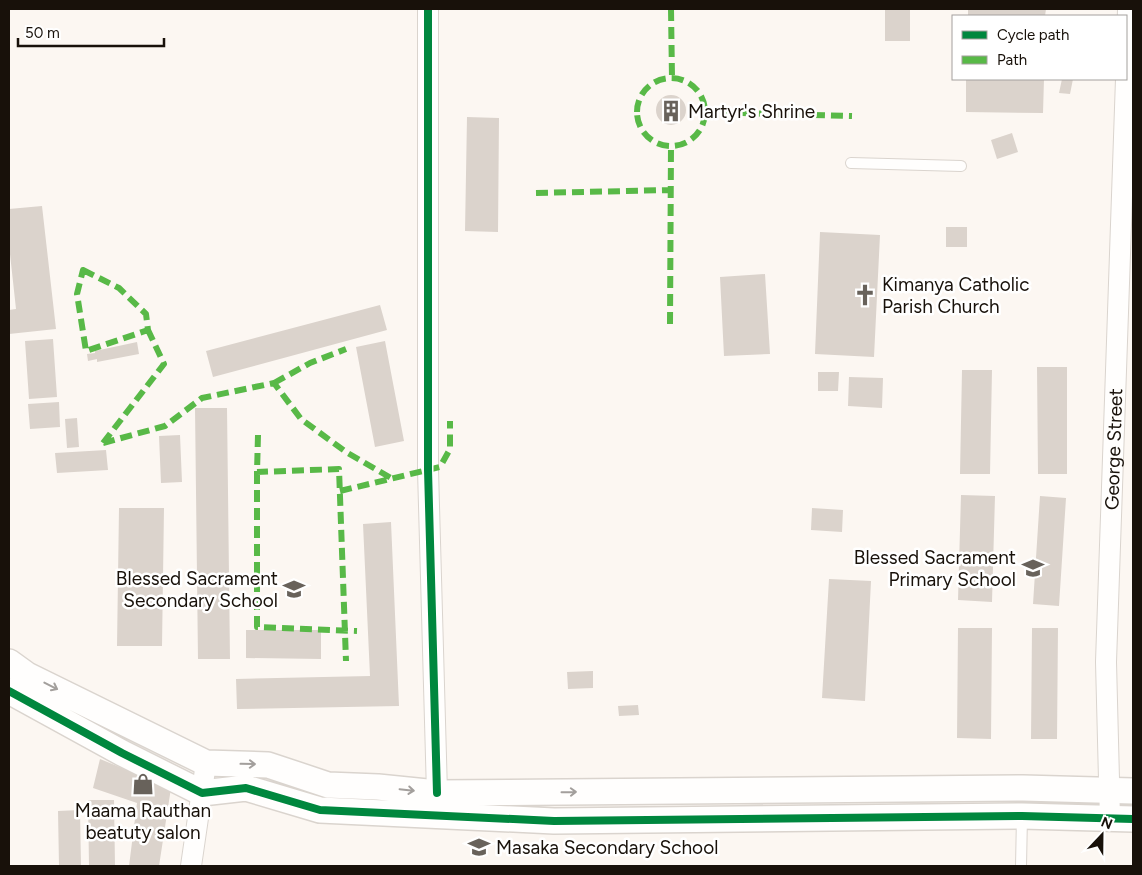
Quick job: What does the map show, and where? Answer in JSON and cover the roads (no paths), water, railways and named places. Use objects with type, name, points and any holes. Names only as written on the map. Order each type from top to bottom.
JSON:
[{"type":"street","points":[[428,9],[428,470],[437,793]]},
{"type":"street","points":[[1127,42],[1128,9]]},
{"type":"street","name":"George Street","points":[[1122,819],[1109,791],[1106,662],[1126,80]]},
{"type":"street","points":[[9,662],[27,675],[206,763],[268,765],[328,785],[378,787],[437,793],[1023,788],[1133,791]]},
{"type":"street","points":[[9,691],[122,753],[202,793],[246,788],[320,810],[554,821],[1022,816],[1122,819]]},
{"type":"street","points":[[191,866],[206,763]]},
{"type":"lane","points":[[851,163],[960,166]]},
{"type":"lane","points":[[1021,866],[1022,816]]},
{"type":"place","name":"Martyr's Shrine","points":[[671,111]]},
{"type":"place","name":"Kimanya Catholic Parish Church","points":[[865,295]]},
{"type":"place","name":"Blessed Sacrament Primary School","points":[[1033,568]]},
{"type":"place","name":"Blessed Sacrament Secondary School","points":[[294,589]]},
{"type":"place","name":"Maama Rauthan beatuty salon","points":[[143,784]]},
{"type":"place","name":"Masaka Secondary School","points":[[479,847]]}]
